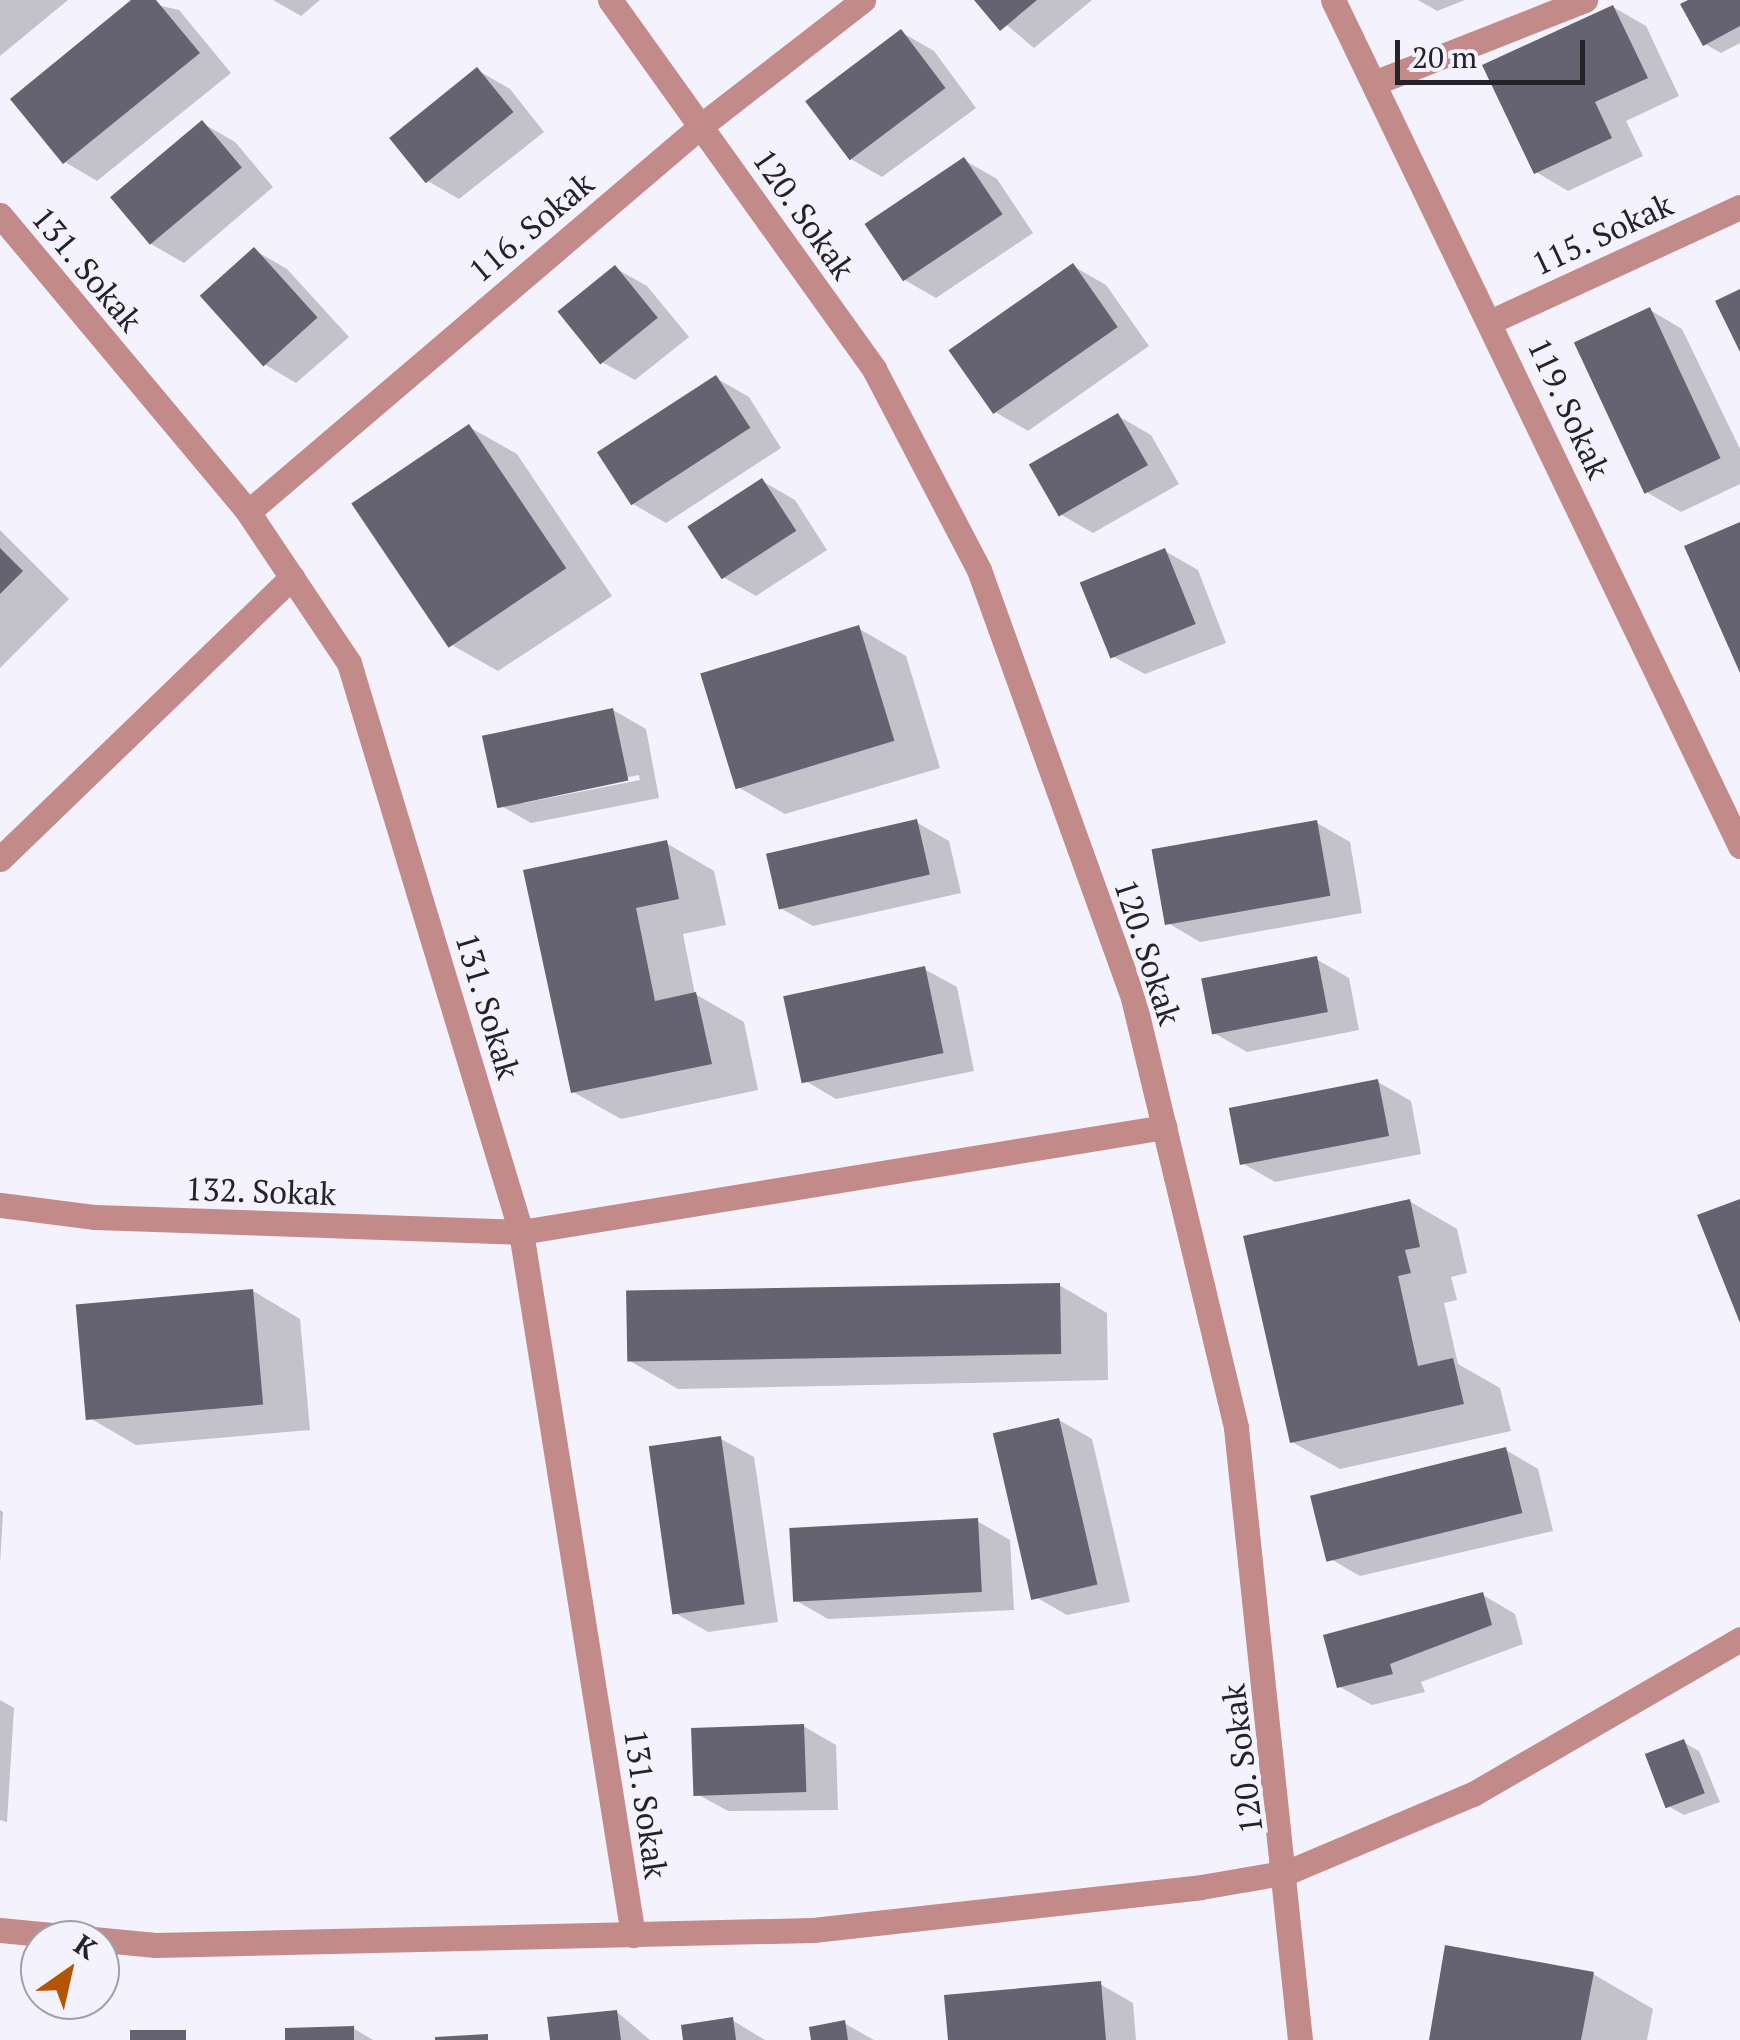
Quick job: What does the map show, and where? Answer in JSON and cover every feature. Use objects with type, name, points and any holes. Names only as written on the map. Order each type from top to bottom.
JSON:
[{"type":"street","name":"120. Sokak","points":[[610,0],[874,369],[979,570],[1133,998],[1236,1428],[1288,1872],[1300,2040]]},
{"type":"street","name":"116. Sokak","points":[[248,512],[702,124],[863,0]]},
{"type":"street","name":"119. Sokak","points":[[1333,0],[1492,320],[1740,846]]},
{"type":"street","points":[[1374,83],[1585,0]]},
{"type":"street","name":"115. Sokak","points":[[1492,320],[1740,207]]},
{"type":"street","name":"131. Sokak","points":[[0,215],[248,512],[349,663],[521,1232],[633,1935]]},
{"type":"street","points":[[0,859],[292,577]]},
{"type":"street","name":"132. Sokak","points":[[0,1205],[95,1217],[521,1232],[1164,1127]]},
{"type":"street","points":[[0,1930],[155,1945],[813,1930],[1288,1872],[1473,1794],[1740,1639]]},
{"type":"building","points":[[131,0],[156,0],[200,53],[63,164],[10,99]]},
{"type":"building","points":[[974,0],[1037,0],[1000,31]]},
{"type":"building","points":[[1688,0],[1740,0],[1740,26],[1703,46],[1680,4]]},
{"type":"building","points":[[1613,5],[1648,78],[1595,102],[1612,138],[1534,174],[1482,65]]},
{"type":"building","points":[[901,29],[946,88],[850,160],[805,101]]},
{"type":"building","points":[[477,67],[514,112],[426,183],[389,138]]},
{"type":"building","points":[[202,120],[242,167],[150,245],[110,197]]},
{"type":"building","points":[[964,157],[1003,214],[903,281],[865,224]]},
{"type":"building","points":[[254,247],[318,318],[263,366],[200,296]]},
{"type":"building","points":[[1073,263],[1118,327],[993,414],[948,350]]},
{"type":"building","points":[[615,265],[658,318],[600,364],[557,312]]},
{"type":"building","points":[[1740,289],[1740,352],[1715,301]]},
{"type":"building","points":[[1650,307],[1721,458],[1644,494],[1574,342]]},
{"type":"building","points":[[716,375],[750,428],[631,505],[597,452]]},
{"type":"building","points":[[1118,413],[1148,465],[1059,516],[1029,464]]},
{"type":"building","points":[[469,424],[566,568],[449,648],[351,503]]},
{"type":"building","points":[[762,478],[796,531],[722,579],[687,526]]},
{"type":"building","points":[[1740,522],[1740,673],[1684,546]]},
{"type":"building","points":[[0,548],[23,571],[0,594]]},
{"type":"building","points":[[1165,548],[1196,624],[1110,658],[1080,582]]},
{"type":"building","points":[[859,625],[894,741],[736,789],[700,674]]},
{"type":"building","points":[[613,708],[628,780],[497,808],[482,736]]},
{"type":"building","points":[[917,819],[930,875],[779,909],[766,854]]},
{"type":"building","points":[[1317,820],[1330,896],[1165,925],[1152,849]]},
{"type":"building","points":[[667,840],[679,899],[636,908],[655,1001],[696,992],[712,1064],[571,1093],[523,870]]},
{"type":"building","points":[[1317,956],[1328,1012],[1212,1034],[1201,979]]},
{"type":"building","points":[[925,966],[944,1053],[802,1083],[783,996]]},
{"type":"building","points":[[1378,1079],[1389,1136],[1240,1165],[1229,1108]]},
{"type":"building","points":[[1410,1199],[1420,1247],[1405,1250],[1411,1273],[1398,1276],[1418,1366],[1453,1358],[1464,1404],[1290,1443],[1243,1236]]},
{"type":"building","points":[[1740,1199],[1740,1323],[1697,1215]]},
{"type":"building","points":[[1060,1283],[1061,1354],[627,1362],[626,1291]]},
{"type":"building","points":[[253,1289],[263,1405],[86,1420],[76,1305]]},
{"type":"building","points":[[1059,1418],[1097,1585],[1031,1600],[993,1433]]},
{"type":"building","points":[[721,1436],[745,1604],[672,1615],[649,1446]]},
{"type":"building","points":[[1506,1447],[1522,1513],[1326,1562],[1310,1496]]},
{"type":"building","points":[[978,1518],[982,1592],[793,1602],[789,1528]]},
{"type":"building","points":[[1483,1592],[1492,1625],[1390,1664],[1393,1674],[1337,1688],[1323,1635]]},
{"type":"building","points":[[804,1724],[806,1792],[693,1796],[691,1728]]},
{"type":"building","points":[[1684,1739],[1705,1793],[1666,1808],[1645,1754]]},
{"type":"building","points":[[1445,1945],[1594,1972],[1581,2040],[1429,2040]]},
{"type":"building","points":[[1101,1981],[1106,2040],[948,2040],[944,1995]]},
{"type":"building","points":[[617,2010],[621,2040],[550,2040],[547,2017]]},
{"type":"building","points":[[733,2017],[736,2040],[683,2040],[681,2025]]},
{"type":"building","points":[[845,2020],[848,2040],[811,2040],[809,2027]]},
{"type":"building","points":[[354,2026],[354,2040],[285,2040],[285,2028]]},
{"type":"building","points":[[130,2030],[186,2030],[186,2040],[130,2040]]},
{"type":"building","points":[[488,2034],[488,2040],[435,2040],[435,2037]]}]
